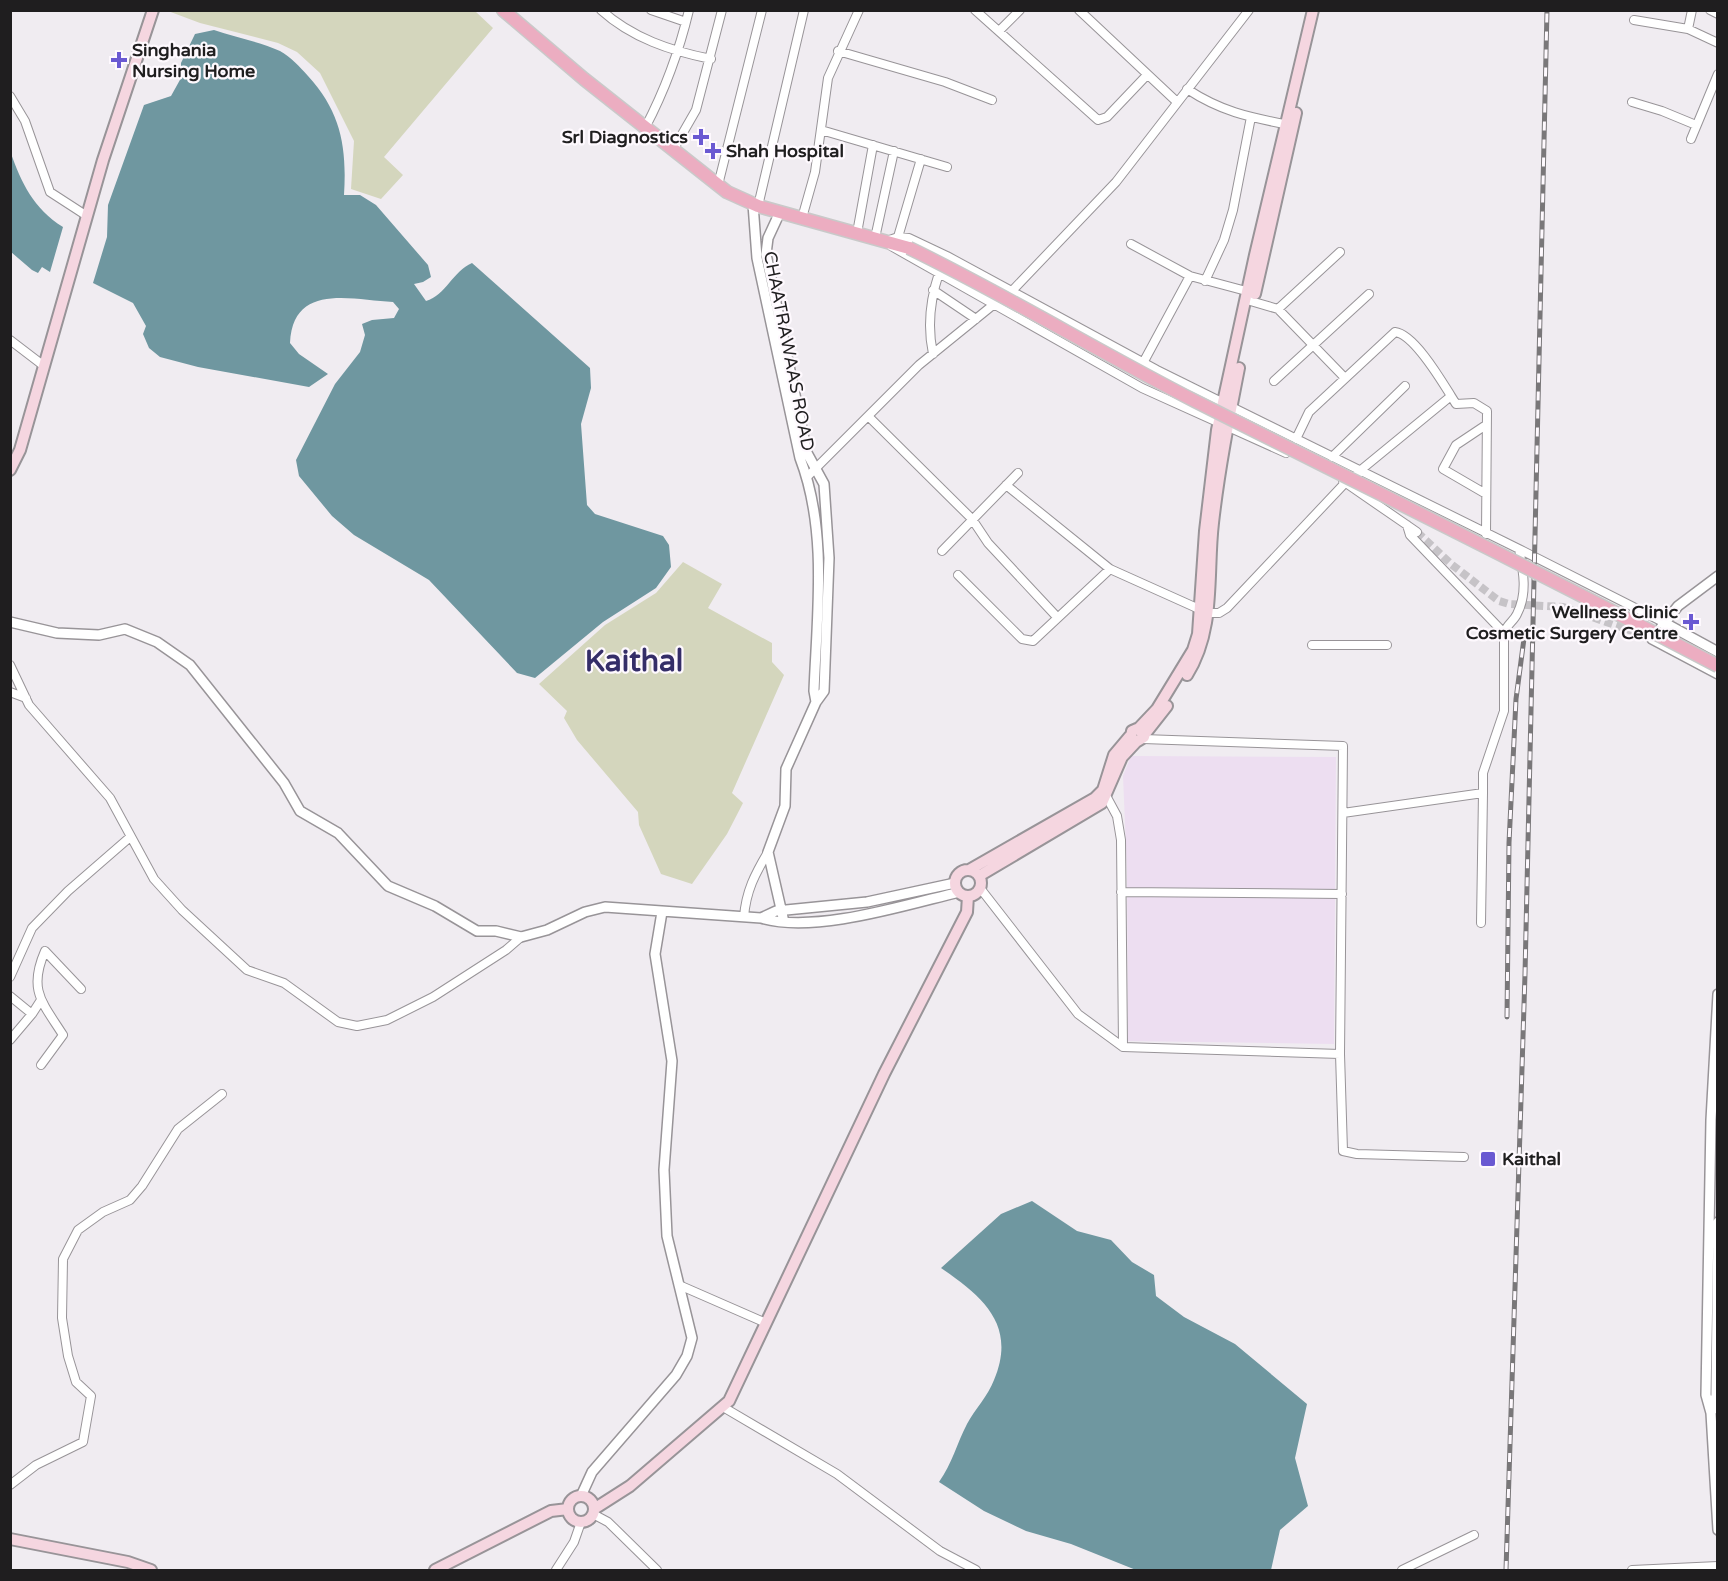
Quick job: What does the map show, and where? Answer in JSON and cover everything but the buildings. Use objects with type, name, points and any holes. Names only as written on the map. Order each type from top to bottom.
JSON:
[{"type":"main road","points":[[10,470],[20,450],[87,216],[153,10]]},
{"type":"main road","points":[[503,10],[645,128],[718,185],[755,205],[909,248],[1000,293],[1194,400],[1327,465],[1718,666]]},
{"type":"main road","points":[[979,876],[1102,803],[1114,755],[1139,736],[1194,650],[1204,612],[1223,425],[1313,10]]},
{"type":"main road","points":[[1289,125],[1321,10]]},
{"type":"main road","points":[[594,1511],[591,1500],[581,1496],[572,1500],[568,1509],[572,1518],[581,1522],[630,1486],[729,1401],[884,1074],[967,912],[959,874],[1105,793]]},
{"type":"main road","points":[[969,870],[979,876]]},
{"type":"main road","points":[[961,891],[980,888],[979,876]]},
{"type":"main road","points":[[435,1570],[551,1511],[568,1509]]},
{"type":"main road","points":[[10,1539],[128,1562],[151,1570]]},
{"type":"street","points":[[601,10],[644,39],[678,52],[711,59]]},
{"type":"street","points":[[651,10],[686,22]]},
{"type":"street","points":[[645,128],[662,96],[678,52],[689,10]]},
{"type":"street","points":[[673,150],[696,110],[722,10]]},
{"type":"street","points":[[718,185],[762,10]]},
{"type":"street","points":[[804,10],[755,205],[757,258],[786,402],[800,458],[810,485],[819,571],[814,690],[816,702]]},
{"type":"street","points":[[975,10],[1028,60],[1098,120],[1107,117],[1147,75]]},
{"type":"street","points":[[999,31],[1020,10]]},
{"type":"street","points":[[1079,10],[1177,102]]},
{"type":"street","points":[[1011,292],[1116,182],[1249,10]]},
{"type":"street","points":[[1688,29],[1692,10]]},
{"type":"street","points":[[1710,10],[1718,14]]},
{"type":"street","points":[[802,218],[815,172],[828,78],[855,11]]},
{"type":"street","points":[[1634,20],[1688,29],[1718,43]]},
{"type":"street","points":[[838,51],[945,82],[992,100]]},
{"type":"street","points":[[1691,139],[1718,74]]},
{"type":"street","points":[[1187,89],[1212,105],[1231,113],[1289,125]]},
{"type":"street","points":[[10,96],[25,121],[50,192],[87,216]]},
{"type":"street","points":[[1632,102],[1696,125]]},
{"type":"street","points":[[1205,281],[1224,240],[1233,210],[1251,117]]},
{"type":"street","points":[[821,130],[947,167]]},
{"type":"street","points":[[857,233],[873,145]]},
{"type":"street","points":[[880,240],[894,151]]},
{"type":"street","points":[[898,237],[921,159]]},
{"type":"street","name":"CHAATRAWAAS ROAD","points":[[768,852],[784,806],[786,769],[816,702],[824,691],[829,558],[824,484],[805,442],[766,254],[768,238],[780,212]]},
{"type":"street","points":[[880,240],[909,238],[947,256],[1143,363],[1518,549],[1718,652]]},
{"type":"street","points":[[880,240],[1142,388],[1345,483],[1417,532]]},
{"type":"street","points":[[1131,244],[1190,276],[1251,296],[1278,309],[1344,377]]},
{"type":"street","points":[[1278,309],[1340,252]]},
{"type":"street","points":[[933,354],[929,337],[933,290],[939,273]]},
{"type":"street","points":[[1143,363],[1190,276]]},
{"type":"street","points":[[933,290],[976,320]]},
{"type":"street","points":[[1274,381],[1370,294]]},
{"type":"street","points":[[807,477],[933,354],[993,305]]},
{"type":"street","points":[[1296,439],[1309,412],[1390,334],[1398,332],[1422,354],[1456,404],[1474,403],[1484,407],[1487,411],[1486,534]]},
{"type":"street","points":[[10,340],[44,366]]},
{"type":"street","points":[[1332,457],[1405,386]]},
{"type":"street","points":[[1006,485],[1110,569],[1204,612],[1219,613],[1227,608],[1345,483],[1451,396]]},
{"type":"street","points":[[868,416],[972,519],[988,543],[1057,617]]},
{"type":"street","points":[[1486,425],[1456,445],[1443,469],[1486,494]]},
{"type":"street","points":[[942,550],[1018,473]]},
{"type":"street","points":[[1407,525],[1410,535],[1504,633]]},
{"type":"street","points":[[1481,923],[1483,773],[1504,711],[1504,633],[1506,626],[1516,616],[1522,598],[1524,575],[1518,549]]},
{"type":"street","points":[[958,575],[1026,642],[1033,641],[1110,569]]},
{"type":"street","points":[[1718,576],[1678,606],[1648,637],[1718,674]]},
{"type":"street","points":[[10,622],[57,633],[99,635],[125,629],[157,642],[190,665],[284,783],[300,811],[338,833],[388,885],[435,906],[477,931],[496,931],[522,937]]},
{"type":"street","points":[[1312,645],[1387,645]]},
{"type":"street","points":[[10,665],[26,699],[110,798],[129,838],[162,888],[247,970],[284,983],[338,1022],[357,1026],[387,1020],[433,997],[506,950],[522,937],[547,930],[585,912],[605,907],[761,918],[784,922],[840,918],[961,891]]},
{"type":"street","points":[[10,692],[26,699]]},
{"type":"street","points":[[1139,736],[1343,746],[1340,1053],[1343,1150],[1357,1154],[1464,1157]]},
{"type":"street","points":[[1105,793],[1117,816],[1121,840],[1123,1047]]},
{"type":"street","points":[[1343,813],[1483,793]]},
{"type":"street","points":[[10,976],[32,928],[68,891],[129,838]]},
{"type":"street","points":[[768,852],[784,922]]},
{"type":"street","points":[[744,917],[745,898],[751,880],[768,852]]},
{"type":"street","points":[[980,888],[1078,1014],[1123,1047],[1340,1053]]},
{"type":"street","points":[[761,918],[783,911],[961,891]]},
{"type":"street","points":[[1121,892],[1342,894]]},
{"type":"street","points":[[581,1496],[592,1472],[676,1375],[687,1356],[692,1338],[667,1236],[664,1181],[672,1061],[655,954],[662,912]]},
{"type":"street","points":[[41,1065],[63,1035],[36,992],[36,971],[45,951],[81,988]]},
{"type":"street","points":[[1718,994],[1714,1123],[1713,1380],[1706,1395],[1715,1441],[1718,1530]]},
{"type":"street","points":[[10,996],[32,1014]]},
{"type":"street","points":[[10,1040],[41,1000]]},
{"type":"street","points":[[10,1485],[36,1465],[83,1442],[91,1396],[76,1382],[62,1318],[63,1259],[78,1230],[103,1212],[129,1200],[142,1186],[178,1130],[222,1094]]},
{"type":"street","points":[[1715,1243],[1718,1222]]},
{"type":"street","points":[[679,1285],[766,1323]]},
{"type":"street","points":[[723,1407],[837,1474],[940,1551],[976,1570]]},
{"type":"street","points":[[594,1511],[657,1570]]},
{"type":"street","points":[[556,1570],[574,1542],[581,1522]]},
{"type":"street","points":[[1402,1570],[1474,1536]]},
{"type":"street","points":[[1632,1570],[1718,1566]]},
{"type":"shaded area","points":[[1131,756],[1336,757],[1334,1044],[1128,1041],[1127,871],[1123,776]]},
{"type":"green space","points":[[168,11],[475,11],[493,28],[384,157],[403,175],[381,199],[351,189],[354,141],[320,73],[297,52],[278,43],[200,23]]},
{"type":"green space","points":[[683,562],[722,584],[708,608],[772,643],[772,662],[784,675],[732,793],[743,803],[727,834],[692,884],[661,874],[639,825],[638,812],[577,740],[564,718],[567,711],[539,684],[605,625],[656,593]]},
{"type":"water","points":[[214,30],[280,51],[299,66],[319,89],[340,131],[344,161],[344,195],[360,195],[376,205],[428,265],[431,277],[414,284],[426,301],[439,294],[460,271],[472,263],[590,368],[591,388],[581,424],[587,505],[595,514],[663,536],[669,545],[671,567],[656,588],[603,622],[535,678],[517,673],[429,580],[354,535],[332,516],[299,476],[296,460],[335,384],[360,352],[365,335],[362,324],[372,320],[394,318],[399,309],[393,302],[327,299],[313,303],[302,311],[294,324],[290,343],[299,354],[328,374],[309,387],[198,367],[160,357],[149,348],[143,334],[146,326],[133,303],[93,283],[107,237],[108,205],[144,105],[171,96],[181,78],[181,63],[195,34]]},
{"type":"water","points":[[10,151],[19,174],[36,203],[63,227],[50,272],[42,267],[38,273],[32,270],[11,252]]},
{"type":"water","points":[[1032,1201],[1077,1231],[1111,1240],[1132,1262],[1154,1275],[1156,1296],[1184,1317],[1235,1344],[1307,1404],[1295,1458],[1308,1506],[1280,1530],[1271,1570],[1136,1570],[1071,1544],[1026,1531],[984,1511],[939,1482],[967,1424],[994,1380],[1000,1361],[1001,1343],[992,1314],[970,1290],[941,1268],[1001,1214]]},
{"type":"tunnel","points":[[1417,532],[1451,564],[1499,601],[1509,604],[1563,607],[1644,635]]},
{"type":"railway","points":[[1506,1570],[1525,974],[1547,10]]},
{"type":"railway","points":[[1507,1017],[1509,843],[1516,699],[1525,631]]},
{"type":"place","name":"Singhania Nursing Home","points":[[119,60]]},
{"type":"place","name":"Srl Diagnostics","points":[[701,137]]},
{"type":"place","name":"Shah Hospital","points":[[713,151]]},
{"type":"place","name":"Wellness Clinic Cosmetic Surgery Centre","points":[[1691,622]]},
{"type":"place","name":"Kaithal","points":[[1488,1159]]},
{"type":"district","name":"Kaithal","points":[[634,661]]}]
